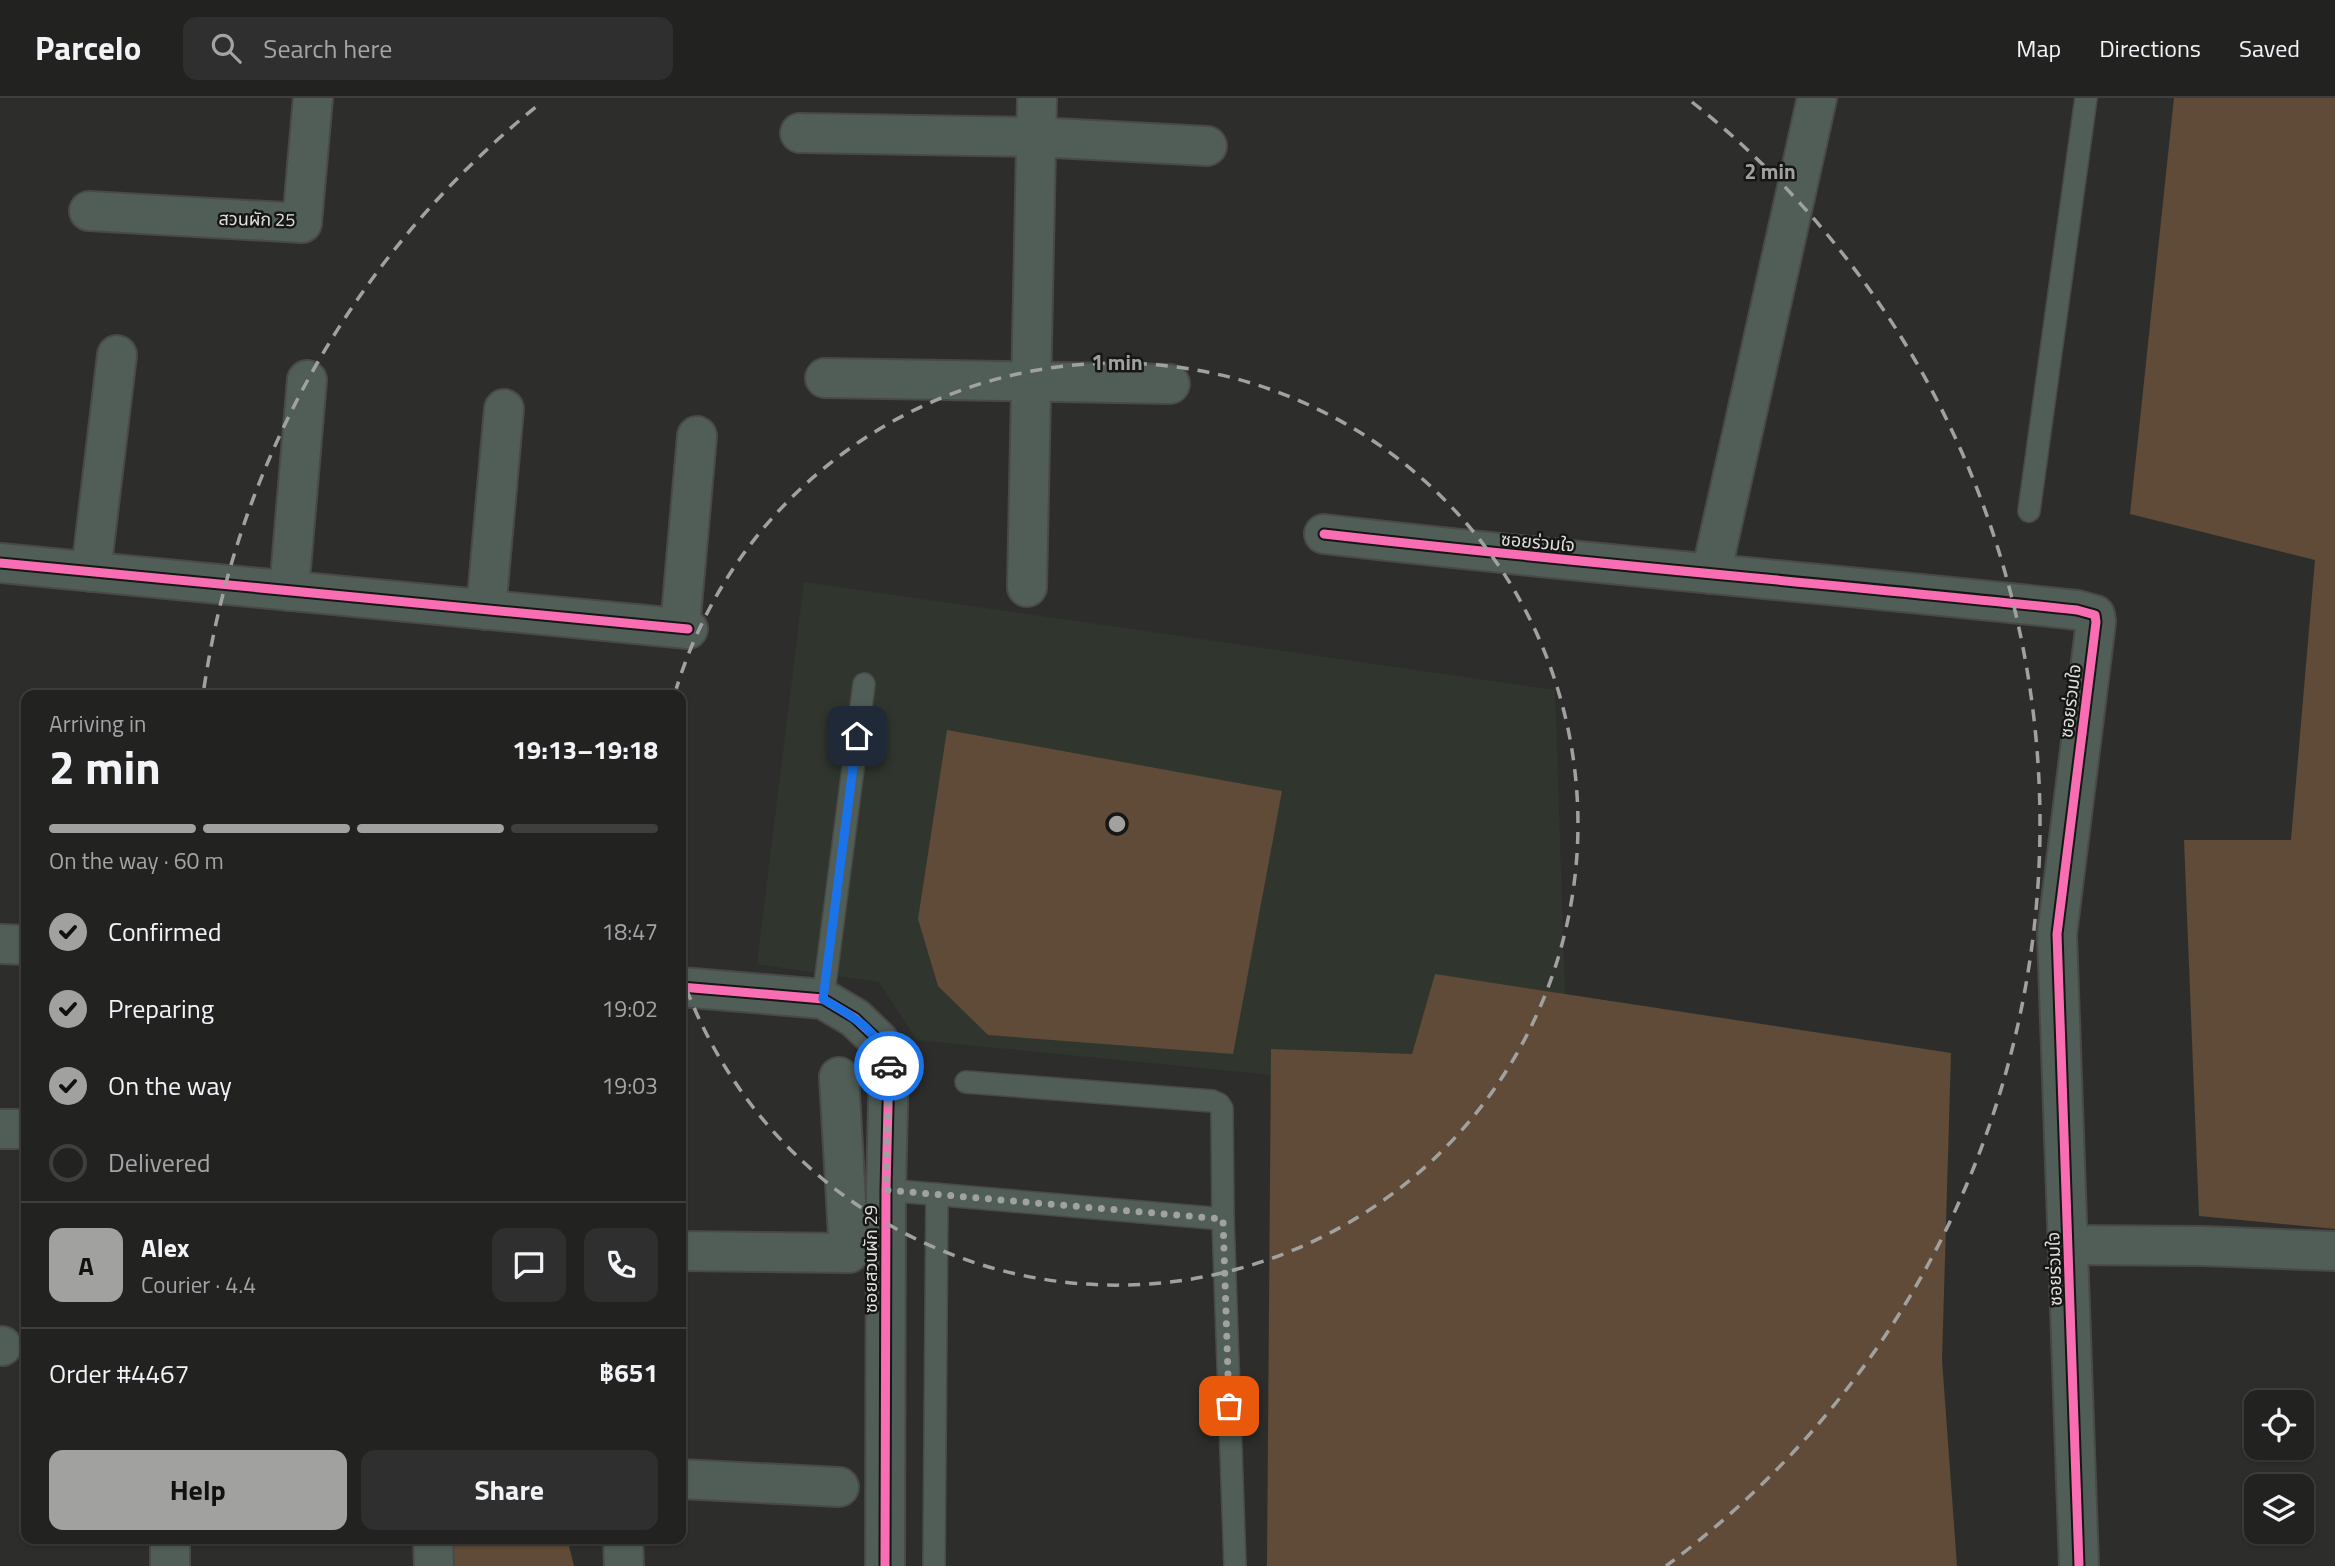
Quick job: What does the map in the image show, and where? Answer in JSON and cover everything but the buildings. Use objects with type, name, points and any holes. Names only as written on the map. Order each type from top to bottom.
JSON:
[{"type":"street","name":"สวนผัก 25","points":[[89,211],[302,223],[313,98]]},
{"type":"street","points":[[1027,587],[1037,98]]},
{"type":"street","points":[[1711,574],[1816,98]]},
{"type":"street","points":[[800,133],[1036,137],[1207,146]]},
{"type":"street","points":[[91,572],[117,355]]},
{"type":"street","points":[[825,378],[1170,384]]},
{"type":"street","points":[[289,591],[307,380]]},
{"type":"street","points":[[486,610],[503,409]]},
{"type":"street","points":[[0,564],[684,629],[697,436]]},
{"type":"street","name":"ซอยร่วมใจ","points":[[1324,534],[1531,558],[1898,590],[2095,614],[2057,934],[2079,1566]]},
{"type":"street","points":[[0,944],[21,945]]},
{"type":"street","name":"ซอยสวนผัก 29","points":[[686,987],[823,999],[855,1018],[878,1040],[889,1064],[885,1566]]},
{"type":"street","points":[[686,1251],[849,1253],[839,1077]]},
{"type":"street","points":[[0,1129],[21,1129]]},
{"type":"street","points":[[2069,1245],[2203,1245],[2335,1251]]},
{"type":"street","points":[[686,1479],[839,1487]]},
{"type":"street","points":[[170,1544],[170,1566]]},
{"type":"street","points":[[433,1544],[434,1566]]},
{"type":"street","points":[[623,1544],[624,1566]]},
{"type":"lane","points":[[2029,511],[2086,98]]},
{"type":"lane","points":[[823,999],[864,684]]},
{"type":"lane","points":[[966,1082],[1212,1101],[1222,1109],[1223,1219],[1235,1566]]},
{"type":"lane","points":[[886,1190],[1223,1219]]},
{"type":"lane","points":[[934,1566],[937,1194]]},
{"type":"shaded area","points":[[2174,98],[2335,98],[2335,1229],[2199,1216],[2184,840],[2291,840],[2315,560],[2130,514]]},
{"type":"shaded area","points":[[804,582],[1555,690],[1565,994],[1435,975],[1412,1054],[1271,1049],[1271,1075],[917,1040],[879,982],[757,964]]},
{"type":"shaded area","points":[[947,730],[1282,791],[1233,1054],[988,1035],[938,986],[918,919]]},
{"type":"shaded area","points":[[1435,974],[1951,1053],[1942,1360],[1957,1566],[1267,1566],[1271,1049],[1412,1054]]},
{"type":"shaded area","points":[[444,1544],[568,1544],[574,1566],[446,1566]]},
{"type":"cycle path","points":[[1324,534],[2077,610],[2095,615],[2057,934],[2079,1566]]},
{"type":"cycle path","points":[[0,563],[688,629]]},
{"type":"cycle path","points":[[686,987],[823,999],[855,1018],[878,1040],[889,1064],[885,1566]]},
{"type":"way so far","points":[[889,1066],[886,1190],[1223,1219],[1229,1406]]},
{"type":"route","points":[[857,736],[823,999],[855,1018],[878,1040],[889,1066]]}]
